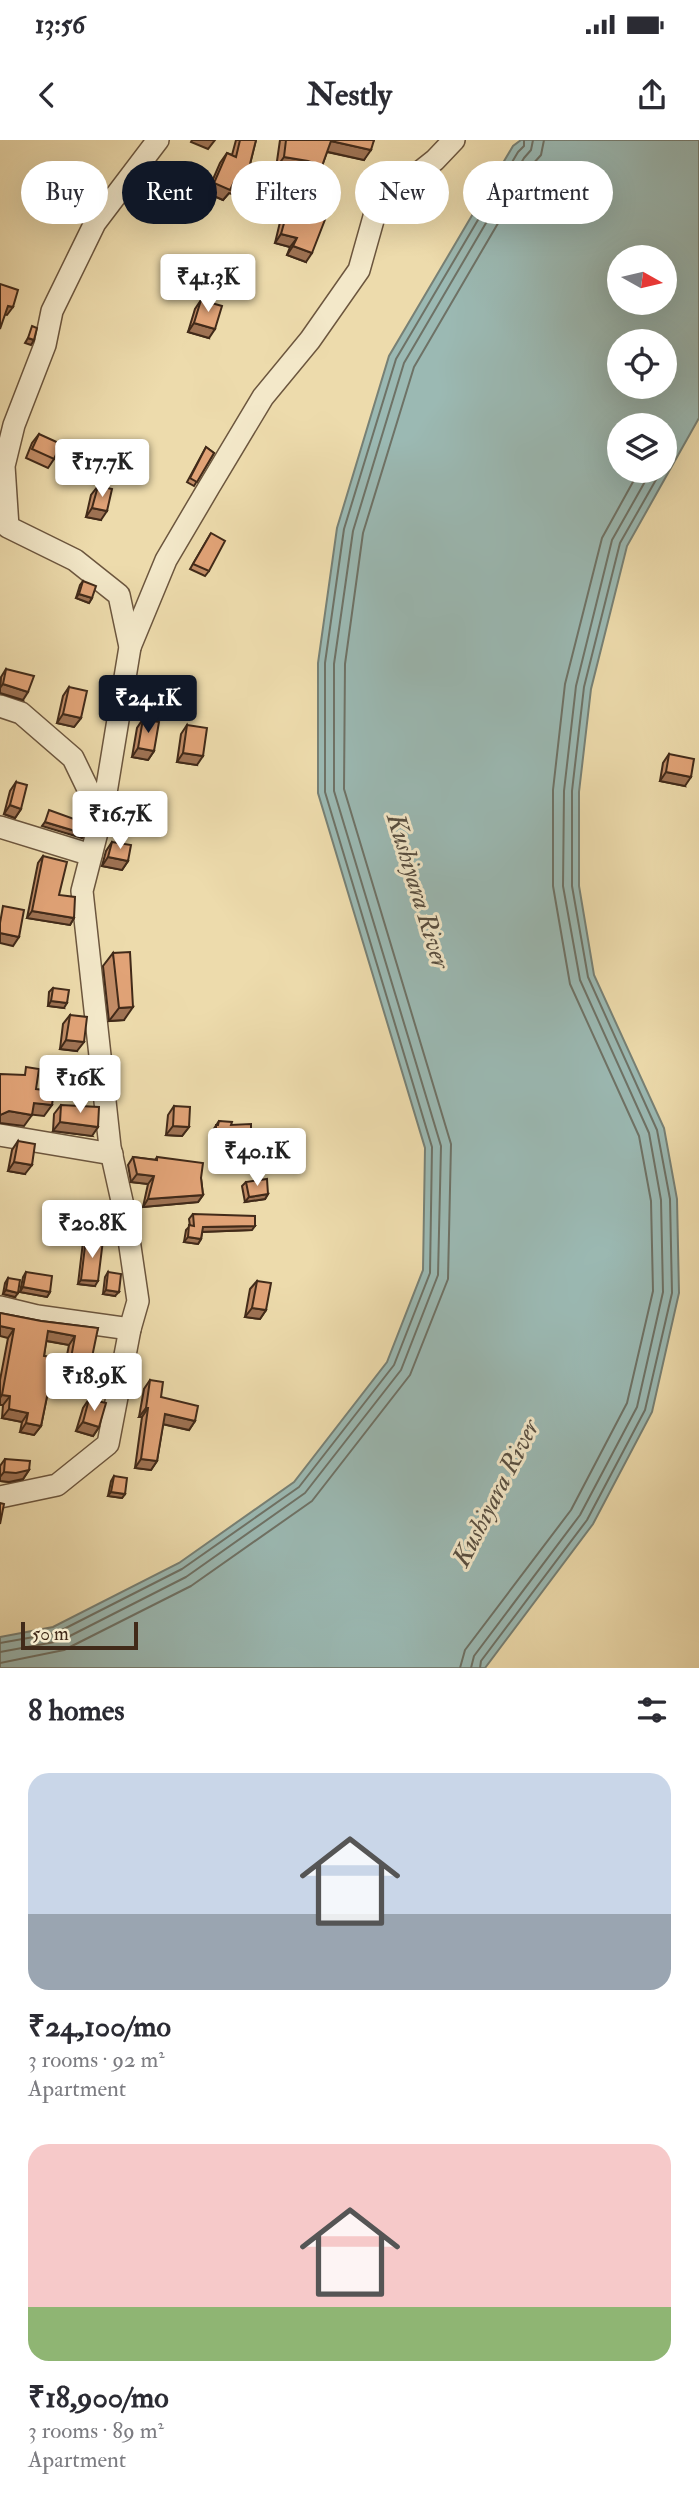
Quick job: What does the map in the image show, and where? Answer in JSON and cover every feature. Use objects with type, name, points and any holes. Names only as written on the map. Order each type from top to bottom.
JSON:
[{"type":"street","points":[[130,647],[119,595],[75,560],[8,527],[4,466],[14,425],[45,345],[52,311],[95,223],[158,140]]},
{"type":"street","points":[[0,1497],[57,1485],[108,1444],[138,1301],[126,1219],[112,1154],[82,891],[101,817],[130,647],[166,560],[209,487],[264,397],[310,340],[359,270],[377,206],[435,160],[454,140]]},
{"type":"street","points":[[0,706],[20,713],[73,758],[101,817]]},
{"type":"street","points":[[0,827],[91,855]]},
{"type":"street","points":[[0,1135],[112,1154]]},
{"type":"street","points":[[0,1307],[37,1316],[130,1329]]},
{"type":"water","name":"Kushiyara River","points":[[521,140],[699,140],[699,418],[677,457],[677,413],[607,413],[607,483],[662,483],[627,546],[591,689],[579,792],[579,886],[594,975],[664,1128],[677,1199],[679,1293],[652,1412],[593,1524],[485,1668],[0,1668],[0,1637],[53,1627],[179,1563],[294,1482],[387,1362],[423,1270],[425,1148],[318,793],[318,663],[337,528],[389,356],[467,224],[613,224],[613,161],[504,161],[513,146]]},
{"type":"building","points":[[240,140],[256,140],[251,161],[231,161],[230,190],[217,184],[217,176],[227,153],[236,157]]},
{"type":"building","points":[[286,140],[374,140],[371,150],[331,141],[324,161],[284,157]]},
{"type":"building","points":[[284,224],[323,224],[312,253],[293,246],[297,238],[281,234]]},
{"type":"building","points":[[0,284],[18,290],[13,307],[8,306],[0,329]]},
{"type":"building","points":[[201,300],[222,306],[215,329],[194,323]]},
{"type":"building","points":[[32,326],[37,328],[34,340],[28,338]]},
{"type":"building","points":[[39,434],[61,444],[54,459],[32,449]]},
{"type":"building","points":[[206,447],[214,453],[197,482],[190,478]]},
{"type":"building","points":[[98,486],[112,489],[107,511],[92,508]]},
{"type":"building","points":[[211,533],[225,541],[209,571],[193,564]]},
{"type":"building","points":[[83,581],[96,586],[92,598],[79,594]]},
{"type":"building","points":[[6,669],[34,676],[28,692],[3,684]]},
{"type":"building","points":[[69,687],[87,691],[81,718],[63,714]]},
{"type":"building","points":[[143,719],[159,722],[154,751],[138,748]]},
{"type":"building","points":[[187,725],[207,728],[203,756],[183,753]]},
{"type":"building","points":[[669,754],[694,759],[691,777],[666,772]]},
{"type":"building","points":[[16,782],[27,785],[21,809],[10,805]]},
{"type":"building","points":[[49,810],[88,824],[85,834],[45,822]]},
{"type":"building","points":[[112,842],[131,845],[128,861],[108,857]]},
{"type":"building","points":[[43,856],[67,862],[59,895],[75,897],[74,918],[32,911]]},
{"type":"building","points":[[3,906],[24,910],[19,937],[0,933]]},
{"type":"building","points":[[130,952],[133,1007],[119,1008],[113,953]]},
{"type":"building","points":[[53,988],[69,990],[67,1003],[51,1001]]},
{"type":"building","points":[[70,1015],[87,1017],[84,1042],[66,1040]]},
{"type":"building","points":[[26,1067],[39,1069],[36,1089],[54,1091],[52,1105],[34,1103],[32,1115],[9,1111],[0,1115],[0,1074],[25,1075]]},
{"type":"building","points":[[61,1105],[99,1107],[98,1127],[60,1122]]},
{"type":"building","points":[[174,1106],[190,1107],[189,1127],[173,1126]]},
{"type":"building","points":[[219,1121],[232,1122],[231,1125],[251,1124],[251,1136],[216,1134]]},
{"type":"building","points":[[18,1141],[35,1144],[32,1165],[14,1162]]},
{"type":"building","points":[[133,1157],[203,1163],[203,1195],[148,1199],[154,1176],[137,1174]]},
{"type":"building","points":[[267,1179],[268,1194],[249,1197],[246,1182]]},
{"type":"building","points":[[193,1214],[255,1216],[255,1226],[203,1227],[201,1239],[188,1237],[189,1225],[194,1226]]},
{"type":"building","points":[[86,1238],[103,1240],[98,1281],[81,1280]]},
{"type":"building","points":[[26,1272],[52,1276],[50,1292],[23,1287]]},
{"type":"building","points":[[108,1272],[121,1274],[119,1292],[106,1290]]},
{"type":"building","points":[[8,1278],[20,1280],[18,1293],[6,1290]]},
{"type":"building","points":[[257,1281],[271,1283],[266,1310],[252,1308]]},
{"type":"building","points":[[0,1313],[98,1328],[91,1362],[71,1358],[75,1336],[48,1331],[44,1356],[70,1361],[66,1385],[50,1382],[41,1426],[26,1423],[28,1413],[9,1409],[10,1396],[2,1395],[14,1329],[0,1326]]},
{"type":"building","points":[[150,1380],[163,1382],[161,1397],[198,1406],[195,1421],[165,1414],[157,1461],[141,1459]]},
{"type":"building","points":[[89,1399],[106,1403],[99,1427],[83,1422]]},
{"type":"building","points":[[5,1459],[30,1461],[29,1470],[4,1472]]},
{"type":"building","points":[[114,1476],[127,1478],[125,1494],[111,1492]]},
{"type":"building","points":[[0,1503],[4,1504],[0,1524]]}]
